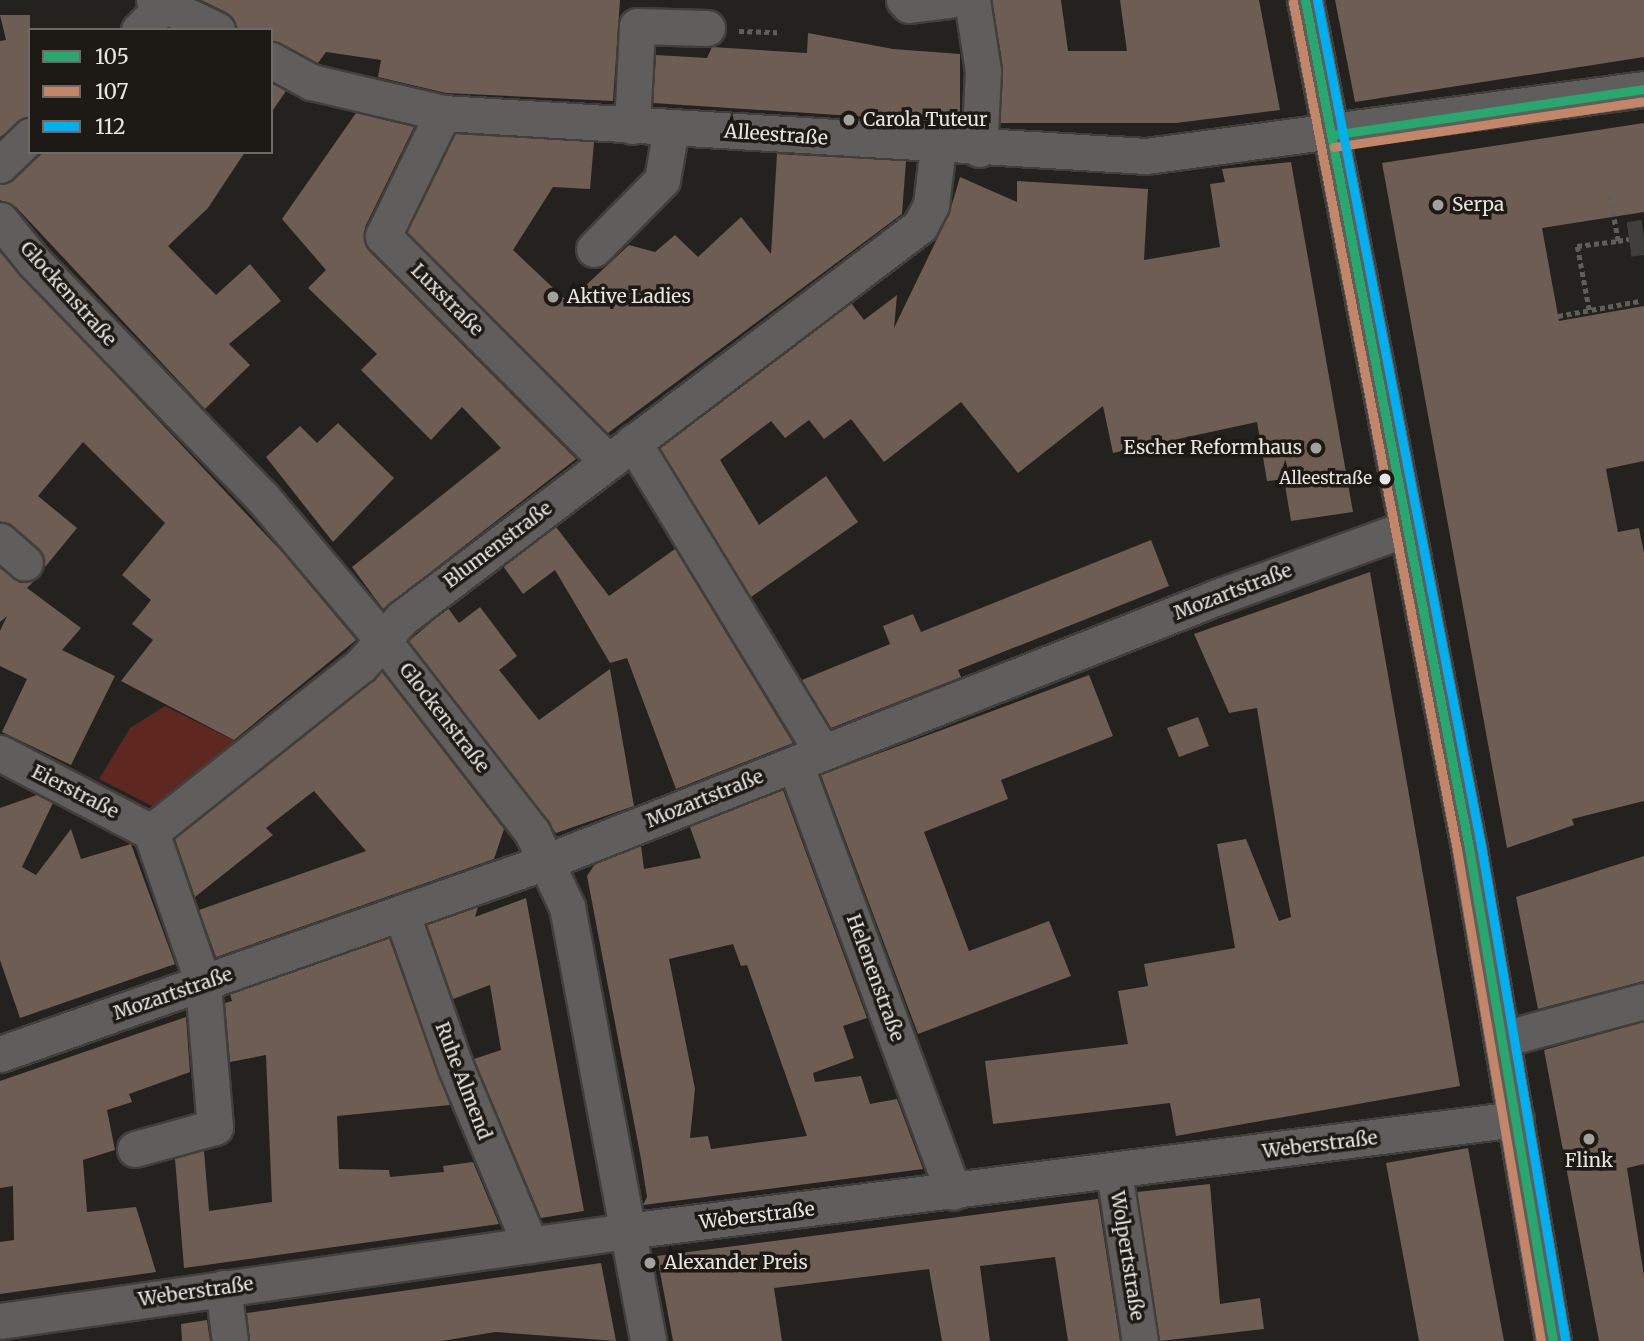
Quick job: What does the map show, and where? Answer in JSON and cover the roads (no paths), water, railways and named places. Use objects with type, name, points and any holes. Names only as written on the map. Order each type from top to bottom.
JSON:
[{"type":"street","points":[[904,0],[909,5],[949,0]]},
{"type":"street","points":[[972,0],[983,71],[979,149]]},
{"type":"street","points":[[1305,0],[1502,1039],[1553,1341]]},
{"type":"street","points":[[141,28],[163,1],[213,28]]},
{"type":"street","points":[[632,126],[637,26],[706,28]]},
{"type":"street","name":"Alleestraße","points":[[273,61],[311,82],[443,113],[979,149],[1146,156],[1332,135],[1644,89]]},
{"type":"street","name":"Luxstraße","points":[[443,113],[383,236],[620,452],[809,758]]},
{"type":"street","points":[[594,249],[662,180],[671,128]]},
{"type":"street","points":[[0,165],[28,138]]},
{"type":"street","name":"Blumenstraße","points":[[151,832],[361,665],[382,638],[620,452],[919,226],[930,205],[938,146]]},
{"type":"street","name":"Glockenstraße","points":[[8,228],[35,263],[262,498],[382,638],[532,832],[567,906],[649,1341]]},
{"type":"street","name":"Mozartstraße","points":[[0,1054],[402,915],[548,861],[1405,529]]},
{"type":"street","name":"Eierstraße","points":[[0,752],[151,832]]},
{"type":"street","name":"Helenenstraße","points":[[809,758],[953,1192]]},
{"type":"street","points":[[0,785],[37,772]]},
{"type":"street","points":[[135,1149],[215,1127],[203,983],[151,832]]},
{"type":"street","name":"Ruhe Almend","points":[[402,915],[456,1068],[530,1245]]},
{"type":"street","points":[[1502,1039],[1644,1001]]},
{"type":"street","name":"Weberstraße","points":[[0,1321],[627,1231],[1114,1172],[1516,1119]]},
{"type":"street","name":"Wolpertstraße","points":[[1114,1172],[1140,1341]]},
{"type":"street","points":[[223,1288],[230,1341]]},
{"type":"tunnel","points":[[1629,239],[1644,237]]},
{"type":"place","name":"Carola Tuteur","points":[[849,120]]},
{"type":"place","name":"Serpa","points":[[1438,205]]},
{"type":"place","name":"Aktive Ladies","points":[[553,297]]},
{"type":"place","name":"Escher Reformhaus","points":[[1316,448]]},
{"type":"place","name":"Alleestraße","points":[[1385,479]]},
{"type":"place","name":"Flink","points":[[1589,1139]]},
{"type":"place","name":"Alexander Preis","points":[[650,1263]]}]
